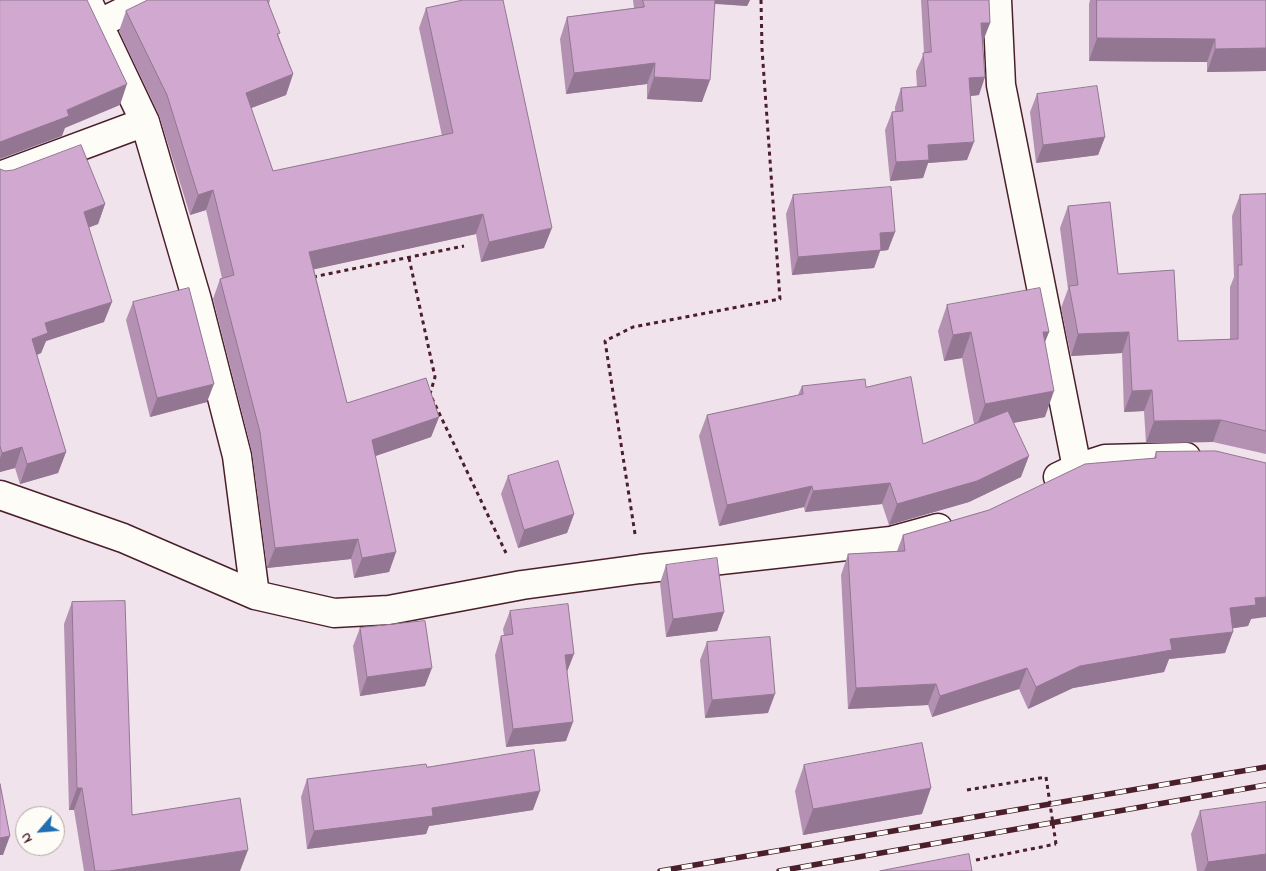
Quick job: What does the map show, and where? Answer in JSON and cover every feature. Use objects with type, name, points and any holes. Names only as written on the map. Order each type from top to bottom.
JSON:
[{"type":"street","points":[[147,0],[92,12],[145,122],[197,300],[237,456],[255,595]]},
{"type":"street","points":[[997,0],[1001,85],[1077,468]]},
{"type":"street","points":[[0,176],[145,122]]},
{"type":"street","points":[[1035,488],[1077,468],[1105,459],[1210,457]]},
{"type":"street","points":[[0,495],[123,538],[255,595],[334,613],[389,610],[522,585],[640,569],[890,542],[966,520]]},
{"type":"path","points":[[640,569],[605,341],[633,327],[780,299],[762,49],[761,0]]},
{"type":"path","points":[[313,277],[464,246]]},
{"type":"path","points":[[409,258],[435,377],[430,394],[522,585]]},
{"type":"path","points":[[967,790],[1046,777],[1056,844],[976,860]]},
{"type":"building","points":[[0,0],[87,0],[127,84],[67,110],[69,116],[0,142]]},
{"type":"building","points":[[148,0],[267,0],[280,33],[277,34],[293,74],[246,93],[273,171],[453,133],[426,8],[463,0],[503,0],[552,228],[489,242],[483,214],[309,252],[347,403],[426,378],[439,417],[372,440],[396,552],[362,558],[358,539],[275,548],[260,432],[220,279],[234,275],[213,190],[198,195],[167,95],[126,11]]},
{"type":"building","points":[[643,0],[715,0],[710,80],[654,77],[655,63],[574,73],[567,17],[644,7]]},
{"type":"building","points":[[928,0],[989,0],[990,23],[981,23],[985,77],[969,78],[974,142],[928,145],[929,160],[896,162],[892,112],[903,111],[901,88],[926,86],[923,53],[931,52]]},
{"type":"building","points":[[1097,0],[1266,0],[1266,48],[1215,49],[1215,39],[1097,38]]},
{"type":"building","points":[[1097,86],[1105,137],[1043,145],[1037,94]]},
{"type":"building","points":[[81,145],[105,204],[84,212],[112,302],[45,323],[48,333],[32,339],[66,452],[27,464],[22,447],[2,453],[0,446],[0,169],[5,171],[13,170]]},
{"type":"building","points":[[891,187],[895,232],[880,233],[881,250],[798,257],[793,195]]},
{"type":"building","points":[[1266,194],[1266,431],[1221,420],[1154,421],[1152,390],[1132,391],[1129,332],[1078,334],[1069,286],[1078,285],[1068,206],[1110,202],[1118,274],[1174,270],[1178,341],[1238,339],[1238,265],[1242,265],[1240,195]]},
{"type":"building","points":[[189,288],[214,384],[157,398],[133,302]]},
{"type":"building","points":[[1040,288],[1049,332],[1043,332],[1054,391],[985,404],[971,332],[953,335],[947,305]]},
{"type":"building","points":[[911,377],[923,444],[1008,411],[1029,456],[977,481],[897,504],[890,483],[813,491],[812,486],[727,505],[707,415],[803,394],[802,386],[865,379],[866,387]]},
{"type":"building","points":[[1216,451],[1266,463],[1266,597],[1255,598],[1256,605],[1230,608],[1233,632],[1170,639],[1172,650],[1080,666],[1036,687],[1027,668],[940,696],[936,684],[856,688],[848,554],[905,551],[903,535],[989,510],[1085,464],[1156,458],[1156,452]]},
{"type":"building","points":[[558,461],[574,514],[524,530],[508,476]]},
{"type":"building","points":[[717,558],[724,612],[673,619],[666,565]]},
{"type":"building","points":[[125,601],[132,815],[240,798],[248,850],[109,871],[95,871],[82,788],[77,788],[72,602]]},
{"type":"building","points":[[568,604],[574,654],[565,655],[573,722],[513,729],[501,636],[513,634],[510,611]]},
{"type":"building","points":[[425,621],[432,668],[367,677],[360,628]]},
{"type":"building","points":[[770,637],[775,694],[712,700],[707,642]]},
{"type":"building","points":[[922,743],[931,788],[813,809],[804,765]]},
{"type":"building","points":[[534,750],[540,791],[432,808],[433,816],[314,831],[307,779],[426,764],[427,767]]},
{"type":"building","points":[[0,784],[10,836],[0,838]]},
{"type":"building","points":[[1266,802],[1266,854],[1208,862],[1200,811]]},
{"type":"building","points":[[969,854],[972,871],[880,871]]},
{"type":"railway","points":[[660,871],[1266,767]]},
{"type":"railway","points":[[779,871],[1266,785]]}]
